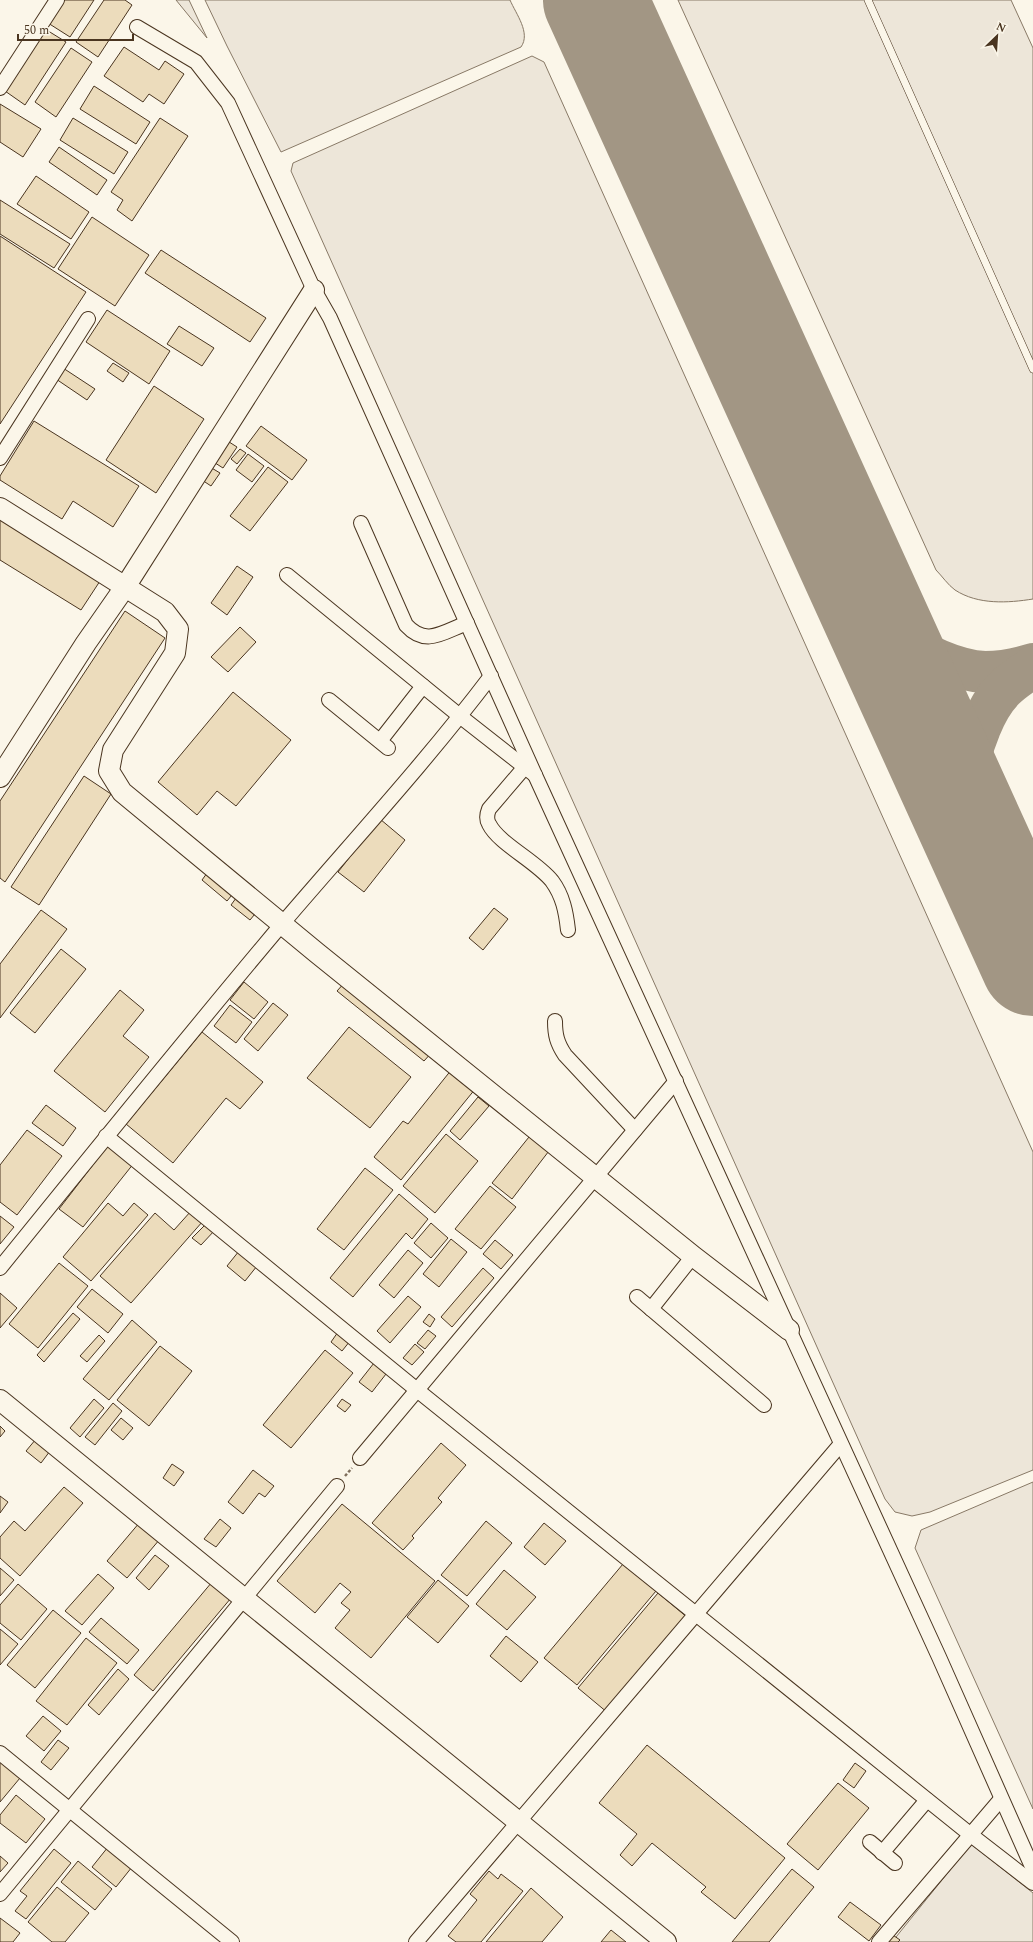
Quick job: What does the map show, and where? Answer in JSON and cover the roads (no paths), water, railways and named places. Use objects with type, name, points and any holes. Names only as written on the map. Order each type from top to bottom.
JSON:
[{"type":"street","points":[[0,88],[57,0]]},
{"type":"street","points":[[137,27],[196,62],[228,103],[314,290],[333,325],[491,676],[530,771],[676,1081],[840,1444],[939,1657],[1033,1869]]},
{"type":"street","points":[[0,777],[86,643],[125,587],[314,290]]},
{"type":"street","points":[[0,458],[88,319]]},
{"type":"street","points":[[0,508],[165,612],[178,628],[175,653],[113,750],[109,771],[122,792],[282,924],[693,1256],[789,1330]]},
{"type":"street","points":[[360,523],[406,625],[412,632],[419,636],[428,638],[467,623]]},
{"type":"street","points":[[287,575],[460,717],[530,771]]},
{"type":"street","points":[[0,1268],[106,1136],[282,924],[460,717],[491,676]]},
{"type":"street","points":[[329,700],[384,745],[423,686]]},
{"type":"street","points":[[530,771],[489,809],[486,817],[488,824],[496,834],[541,870],[552,881],[562,900],[568,930]]},
{"type":"street","points":[[555,1021],[555,1035],[558,1044],[565,1055],[635,1130]]},
{"type":"street","points":[[360,1458],[676,1081]]},
{"type":"street","points":[[106,1136],[417,1390],[927,1800],[1033,1883]]},
{"type":"street","points":[[650,1309],[693,1256]]},
{"type":"street","points":[[637,1297],[764,1405]]},
{"type":"street","points":[[0,1400],[666,1942]]},
{"type":"street","points":[[416,1942],[519,1823],[695,1613],[840,1444]]},
{"type":"street","points":[[0,1894],[245,1600],[337,1486]]},
{"type":"street","points":[[0,1753],[232,1942]]},
{"type":"street","points":[[880,1942],[1001,1799]]},
{"type":"street","points":[[882,1853],[927,1800]]},
{"type":"street","points":[[870,1842],[895,1864]]},
{"type":"lane","points":[[868,0],[1033,369]]}]
